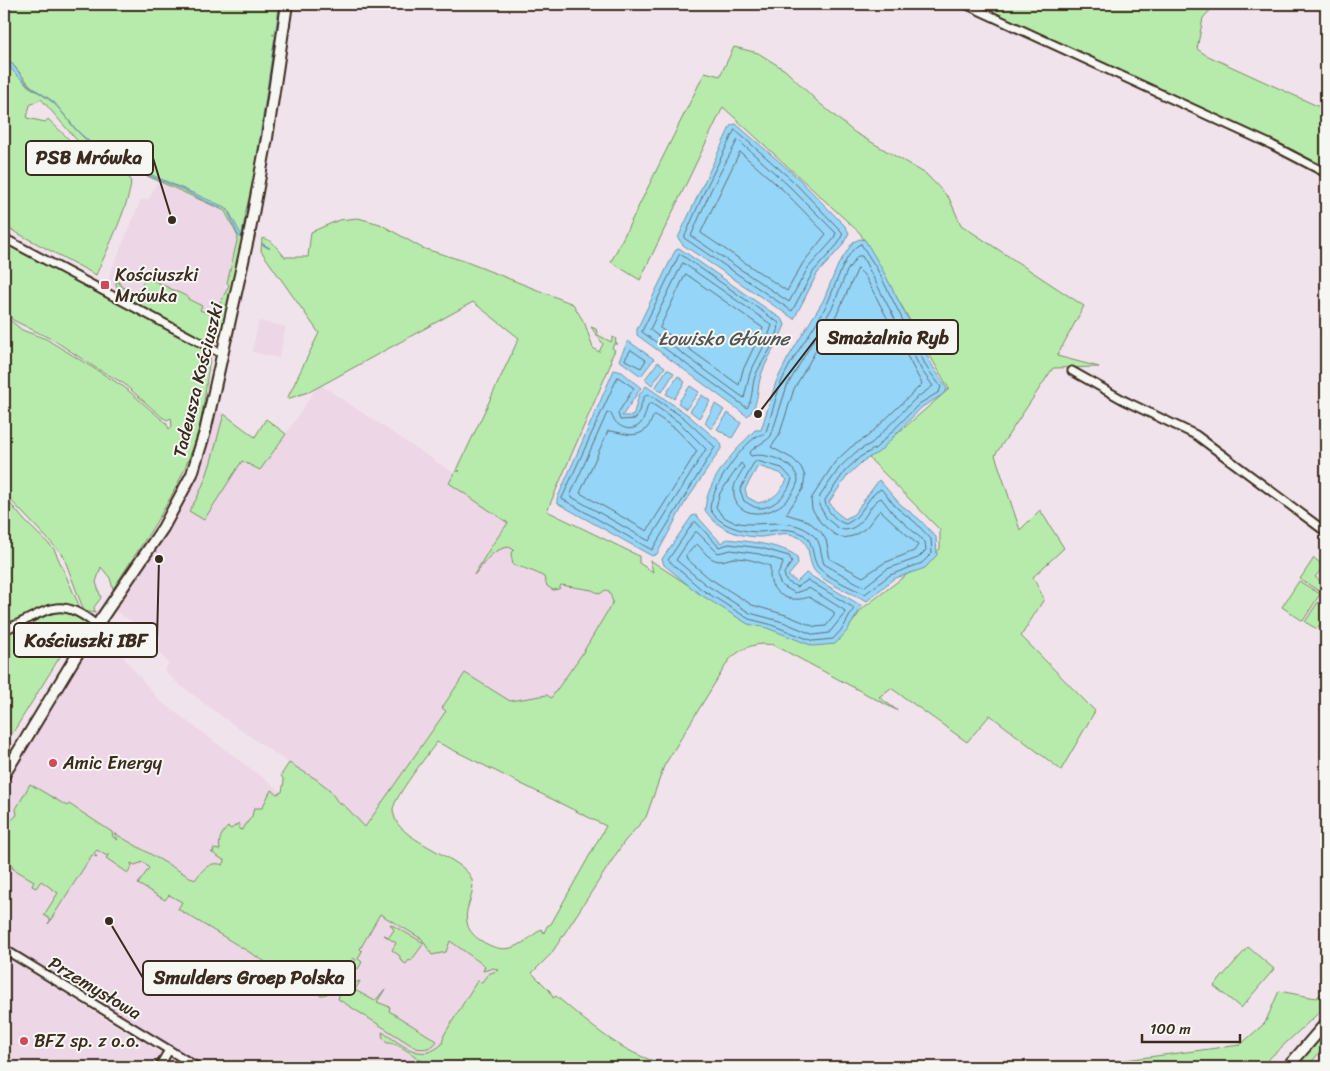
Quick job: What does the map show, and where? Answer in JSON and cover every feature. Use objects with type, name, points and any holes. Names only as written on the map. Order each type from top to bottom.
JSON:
[{"type":"main road","name":"Tadeusza Kościuszki","points":[[4,775],[96,624],[163,528],[182,494],[202,440],[261,175],[287,4]]},
{"type":"main road","points":[[1288,1067],[1326,1023]]},
{"type":"street","points":[[965,4],[1272,145],[1326,173]]},
{"type":"street","points":[[4,238],[222,354]]},
{"type":"street","points":[[1072,371],[1127,402],[1196,435],[1326,532]]},
{"type":"street","points":[[4,630],[63,606],[75,610],[96,624]]},
{"type":"street","name":"Przemysłowa","points":[[4,950],[197,1067]]},
{"type":"street","points":[[159,1067],[168,1050]]},
{"type":"shaded area","points":[[158,180],[225,211],[238,237],[213,339],[111,285],[109,276],[141,200],[149,199]]},
{"type":"shaded area","points":[[259,321],[286,327],[279,358],[252,352]]},
{"type":"shaded area","points":[[319,384],[455,474],[449,483],[509,523],[492,545],[474,575],[488,557],[499,548],[509,546],[514,550],[522,570],[535,571],[544,577],[547,586],[561,585],[592,590],[600,594],[605,590],[609,591],[613,602],[582,654],[551,699],[547,695],[510,701],[465,673],[442,708],[446,711],[365,827],[316,779],[296,768],[232,724],[176,682],[164,670],[169,664],[160,653],[158,638],[109,607],[182,495],[211,405],[275,451]]},
{"type":"shaded area","points":[[96,625],[160,701],[360,850],[543,1004],[472,1067],[197,1067],[4,949],[4,774]]},
{"type":"shaded area","points":[[4,956],[176,1063],[182,1067],[4,1067]]},
{"type":"green space","points":[[4,4],[283,4],[278,34],[272,34],[278,39],[259,169],[245,239],[238,235],[244,240],[222,338],[211,344],[120,294],[116,285],[117,280],[122,287],[135,293],[138,292],[144,280],[142,275],[188,297],[188,299],[202,306],[200,310],[214,316],[229,285],[227,283],[238,237],[225,211],[134,170],[129,172],[81,145],[41,99],[30,105],[27,118],[45,122],[48,119],[79,149],[97,161],[130,178],[131,185],[124,210],[96,275],[4,226],[4,108],[7,105],[4,106],[4,57],[28,86],[38,92],[4,54]]},
{"type":"green space","points":[[970,4],[1216,4],[1203,18],[1197,49],[1206,55],[1326,110],[1326,168],[1293,150]]},
{"type":"green space","points":[[734,47],[758,53],[785,70],[818,102],[854,132],[926,174],[949,198],[961,225],[1084,306],[1057,356],[1099,367],[1053,368],[995,455],[1020,530],[1040,510],[1064,548],[1033,577],[1044,599],[1021,636],[1095,711],[1061,770],[990,715],[967,742],[891,688],[879,697],[898,711],[774,645],[761,644],[750,646],[729,660],[664,766],[646,817],[624,842],[551,954],[532,973],[550,991],[553,998],[556,996],[611,1040],[641,1056],[676,1067],[427,1067],[427,1064],[403,1048],[387,1043],[383,1039],[382,1032],[412,1050],[427,1052],[434,1050],[442,1044],[444,1035],[477,981],[482,982],[488,974],[499,970],[494,968],[483,971],[485,966],[450,941],[446,952],[432,955],[422,939],[380,914],[360,949],[362,951],[358,959],[362,962],[358,969],[352,965],[356,960],[353,958],[335,987],[330,992],[320,995],[178,909],[182,902],[169,895],[165,900],[138,884],[149,868],[143,862],[135,865],[131,863],[132,867],[128,873],[106,858],[110,854],[107,856],[97,850],[94,853],[97,857],[92,855],[51,920],[44,915],[58,893],[41,881],[36,888],[32,886],[34,881],[12,868],[13,866],[5,860],[4,833],[7,831],[7,824],[17,815],[16,809],[30,784],[67,806],[69,804],[112,832],[113,837],[118,840],[114,833],[195,880],[210,865],[223,865],[225,861],[211,852],[214,852],[213,849],[220,850],[220,840],[226,829],[228,827],[231,829],[239,823],[239,829],[242,830],[252,816],[254,808],[262,808],[271,790],[277,794],[282,792],[284,781],[281,775],[289,763],[329,789],[337,801],[346,807],[365,827],[446,711],[442,708],[465,673],[510,701],[547,695],[551,698],[582,654],[613,602],[609,591],[605,590],[600,594],[592,590],[561,585],[559,589],[553,590],[547,586],[544,577],[513,565],[511,554],[514,550],[509,547],[493,554],[474,575],[508,523],[449,483],[456,471],[460,471],[457,470],[519,338],[473,302],[311,391],[287,399],[319,333],[261,251],[262,238],[271,241],[285,257],[308,257],[311,232],[339,220],[358,218],[380,224],[422,248],[464,261],[573,304],[585,324],[593,348],[599,352],[603,344],[591,327],[596,329],[598,335],[611,342],[613,337],[618,344],[614,344],[612,348],[615,350],[610,360],[612,361],[547,511],[639,556],[639,563],[653,572],[650,560],[694,589],[846,631],[863,608],[940,549],[940,530],[869,458],[949,389],[860,233],[723,107],[640,280],[611,262],[705,72],[720,76]],"holes":[[[437,742],[606,826],[551,924],[547,926],[544,933],[541,929],[519,945],[505,949],[497,948],[480,940],[469,928],[466,916],[473,886],[466,870],[419,842],[405,831],[397,823],[393,809],[405,785]]]},
{"type":"green space","points":[[13,244],[200,345],[211,355],[199,428],[189,459],[160,516],[113,589],[110,578],[101,567],[96,582],[101,598],[94,607],[95,613],[84,611],[63,555],[4,493],[4,315],[22,330],[46,339],[124,387],[166,423],[169,429],[172,426],[171,418],[167,420],[162,417],[123,383],[55,341],[13,320],[4,308],[4,279],[8,248]]},
{"type":"green space","points":[[224,414],[255,437],[266,419],[286,434],[260,470],[242,461],[204,520],[189,511],[202,488]]},
{"type":"green space","points":[[4,496],[25,521],[54,549],[82,612],[67,604],[58,605],[4,628]]},
{"type":"green space","points":[[1314,558],[1324,566],[1315,577],[1326,585],[1325,595],[1300,579]]},
{"type":"green space","points":[[1299,581],[1320,594],[1303,621],[1282,607]]},
{"type":"green space","points":[[1326,597],[1326,615],[1317,629],[1305,622],[1318,602],[1322,604]]},
{"type":"green space","points":[[63,608],[96,625],[66,647],[4,747],[4,631]]},
{"type":"green space","points":[[390,924],[424,943],[411,961],[409,960],[406,964],[392,950],[396,943],[384,935],[389,937],[394,930]]},
{"type":"green space","points":[[1248,947],[1274,969],[1241,1008],[1214,986]]},
{"type":"green space","points":[[348,979],[354,983],[360,981],[355,990],[375,1001],[385,989],[377,1002],[390,1007],[389,1011],[437,1041],[428,1048],[416,1048],[338,999],[343,983]]},
{"type":"green space","points":[[1326,990],[1326,1006],[1260,1067],[1014,1067],[1102,1063],[1240,1045],[1265,1023],[1279,991],[1316,998]]},
{"type":"green space","points":[[1326,1030],[1326,1045],[1307,1067],[1294,1067]]},
{"type":"water","points":[[4,54],[28,83],[16,74],[10,68]]},
{"type":"water","points":[[36,90],[54,102],[60,110]]},
{"type":"water","points":[[60,110],[66,116],[78,132],[75,129]]},
{"type":"water","points":[[736,124],[797,177],[845,226],[849,233],[842,246],[817,274],[794,319],[683,245],[678,238],[731,125]]},
{"type":"water","points":[[92,144],[120,161],[227,208],[244,240],[238,235],[227,209],[209,203],[111,157]]},
{"type":"water","points":[[860,239],[865,240],[932,365],[947,389],[942,395],[922,407],[879,452],[863,461],[848,475],[829,502],[836,512],[845,519],[854,514],[879,480],[900,504],[919,519],[936,537],[937,555],[925,568],[893,579],[867,601],[831,583],[818,574],[812,566],[805,544],[798,537],[780,534],[753,537],[729,531],[710,517],[705,510],[711,488],[723,467],[755,430],[761,430],[776,382],[788,358],[823,301],[838,265],[853,242]],"holes":[[[758,466],[780,473],[787,480],[782,489],[775,495],[768,500],[758,503],[747,497],[745,489]]]},
{"type":"water","name":"Łowisko Główne","points":[[679,248],[783,320],[785,325],[762,373],[753,409],[747,416],[637,335],[637,329],[675,251]]},
{"type":"water","points":[[628,341],[654,359],[641,376],[619,360]]},
{"type":"water","points":[[658,362],[665,367],[652,385],[645,379]]},
{"type":"water","points":[[667,369],[674,373],[662,392],[655,388]]},
{"type":"water","points":[[614,370],[622,372],[641,388],[622,416],[633,416],[639,395],[646,386],[688,415],[721,443],[722,447],[683,506],[657,554],[652,556],[557,503],[557,499]]},
{"type":"water","points":[[678,376],[685,382],[674,399],[666,394]]},
{"type":"water","points":[[690,386],[699,392],[686,409],[678,403]]},
{"type":"water","points":[[702,395],[710,401],[699,418],[690,411]]},
{"type":"water","points":[[715,404],[724,410],[711,429],[705,423]]},
{"type":"water","points":[[728,413],[741,423],[732,438],[717,429]]},
{"type":"water","points":[[696,515],[721,543],[727,539],[784,549],[797,557],[798,564],[788,576],[797,582],[806,573],[862,606],[847,631],[835,644],[813,646],[767,628],[748,624],[698,593],[664,565],[662,559],[692,516]]},
{"type":"waterway","points":[[276,32],[280,4]]},
{"type":"waterway","points":[[246,213],[255,174],[275,39]]},
{"type":"waterway","points":[[243,232],[245,220]]},
{"type":"waterway","points":[[262,244],[269,248]]},
{"type":"place","name":"PSB Mrówka","points":[[172,220]]},
{"type":"place","name":"Kościuszki Mrówka","points":[[105,285]]},
{"type":"place","name":"Smażalnia Ryb","points":[[758,414]]},
{"type":"place","name":"Kościuszki IBF","points":[[159,559]]},
{"type":"place","name":"Amic Energy","points":[[53,763]]},
{"type":"place","name":"Smulders Groep Polska","points":[[109,921]]},
{"type":"place","name":"BFZ sp. z o.o.","points":[[24,1041]]}]
